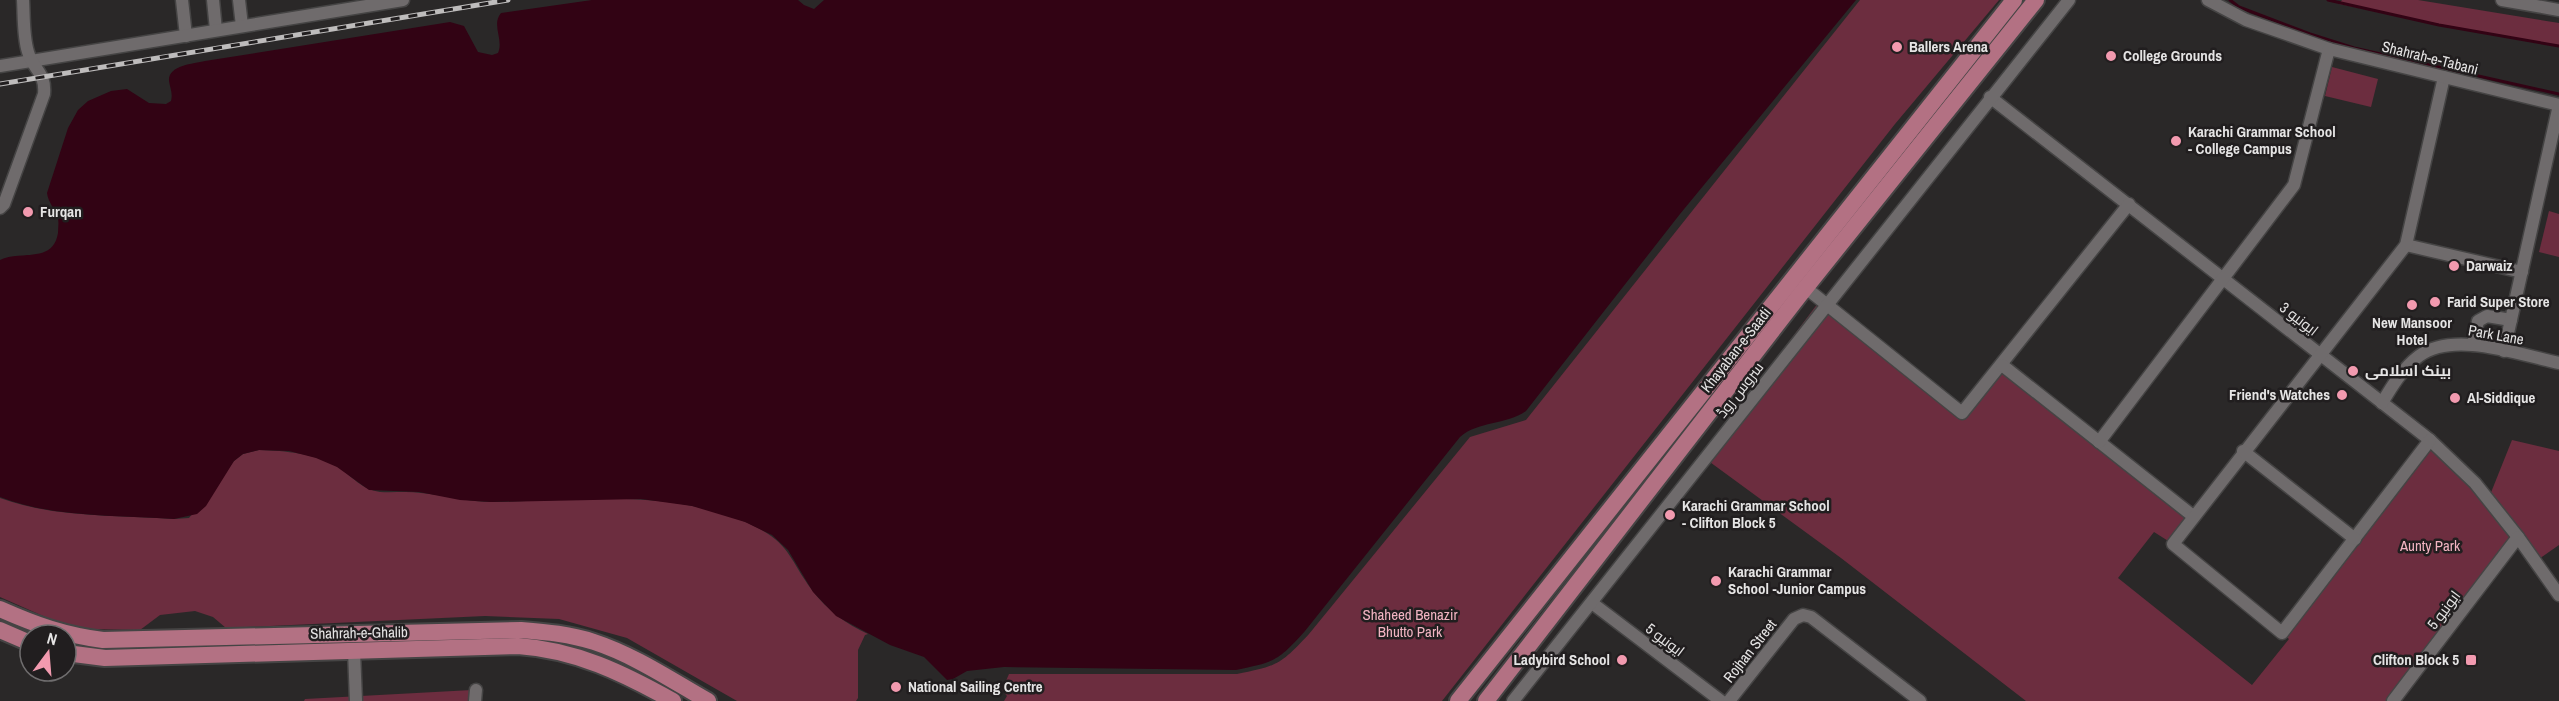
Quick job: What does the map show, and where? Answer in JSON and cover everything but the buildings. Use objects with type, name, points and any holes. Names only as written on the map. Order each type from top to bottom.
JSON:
[{"type":"main road","name":"Khayaban-e-Saadi","points":[[1458,701],[2014,0]]},
{"type":"main road","name":"Khayaban-e-Saadi","points":[[1486,701],[1806,288],[2036,0]]},
{"type":"main road","name":"Shahrah-e-Ghalib","points":[[0,609],[38,626],[64,634],[103,640],[521,630],[560,633],[594,642],[639,661],[708,701]]},
{"type":"main road","points":[[0,630],[18,638]]},
{"type":"main road","name":"Shahrah-e-Ghalib","points":[[78,655],[105,658],[518,646],[548,648],[582,657],[629,676],[673,701]]},
{"type":"street","points":[[0,208],[4,204],[44,94],[43,78],[27,50],[23,0]]},
{"type":"street","points":[[182,0],[186,36]]},
{"type":"street","points":[[213,0],[216,30]]},
{"type":"street","points":[[239,0],[242,26]]},
{"type":"street","points":[[0,66],[242,26],[322,6],[403,0]]},
{"type":"street","name":"سروس روڈ","points":[[1513,701],[2068,0]]},
{"type":"street","name":"Shahrah-e-Tabani","points":[[2208,0],[2246,20],[2329,49],[2559,105]]},
{"type":"street","points":[[2502,0],[2559,10]]},
{"type":"street","points":[[2099,442],[2294,185],[2329,49]]},
{"type":"street","points":[[2430,440],[2282,633],[2173,544],[2406,244],[2444,77]]},
{"type":"street","name":"ایونیو 3","points":[[1990,97],[2430,440],[2475,483],[2518,537],[2559,595]]},
{"type":"street","points":[[2504,351],[2559,105]]},
{"type":"street","points":[[1806,288],[1962,413],[2129,204]]},
{"type":"street","points":[[2406,244],[2522,272]]},
{"type":"street","points":[[2473,345],[2478,321],[2487,316],[2511,320]]},
{"type":"street","name":"Park Lane","points":[[2382,403],[2406,368],[2419,356],[2436,346],[2473,345],[2559,363]]},
{"type":"street","points":[[2002,365],[2193,516]]},
{"type":"street","points":[[2243,451],[2355,539]]},
{"type":"street","name":"ایونیو 5","points":[[2393,701],[2518,537]]},
{"type":"street","name":"ایونیو 5","points":[[1592,603],[1721,701]]},
{"type":"street","name":"Rojhan Street","points":[[1729,701],[1794,619],[1803,615],[1811,617],[1920,701]]},
{"type":"street","points":[[354,651],[356,701]]},
{"type":"green space","name":"Shaheed Benazir Bhutto Park","points":[[1860,0],[1999,0],[1895,124],[1442,701],[1004,701],[1007,696],[1002,690],[1009,674],[1237,674],[1262,669],[1285,658],[1309,634],[1470,437],[1526,420]]},
{"type":"green space","points":[[2342,0],[2418,0],[2559,23],[2559,46],[2339,4]]},
{"type":"green space","points":[[2332,67],[2378,79],[2371,107],[2325,96]]},
{"type":"green space","points":[[2549,211],[2559,214],[2559,257],[2539,252]]},
{"type":"green space","name":"Aunty Park","points":[[1818,303],[1962,413],[2002,365],[2193,516],[2173,544],[2154,532],[2118,578],[2252,685],[2289,639],[2282,633],[2430,440],[2488,500],[2512,440],[2559,451],[2559,545],[2536,561],[2519,538],[2390,701],[2026,701],[1841,558],[1703,457]]},
{"type":"green space","points":[[259,450],[310,456],[329,462],[362,485],[380,492],[416,492],[493,502],[590,499],[654,501],[718,512],[748,523],[781,544],[812,590],[831,610],[852,626],[868,634],[865,635],[858,650],[858,698],[856,701],[737,701],[627,638],[559,619],[485,616],[226,628],[213,617],[195,611],[160,615],[140,630],[87,629],[78,627],[78,623],[59,623],[0,597],[0,498],[63,512],[108,516],[189,518],[234,461],[243,454]]},
{"type":"green space","points":[[472,690],[471,701],[304,701],[305,699]]},
{"type":"shaded area","points":[[592,0],[798,0],[814,9],[824,0],[1856,0],[1680,214],[1526,411],[1510,419],[1475,428],[1460,437],[1305,631],[1282,654],[1259,665],[1236,670],[1004,667],[967,671],[947,680],[924,657],[890,645],[836,616],[813,592],[788,550],[772,535],[745,522],[692,506],[641,499],[491,502],[460,500],[419,492],[369,490],[337,467],[316,458],[289,451],[259,450],[243,454],[234,461],[206,506],[197,514],[174,519],[64,512],[42,509],[0,497],[0,260],[43,253],[55,243],[58,221],[47,193],[68,128],[78,110],[88,101],[111,91],[127,89],[149,103],[166,104],[172,98],[170,76],[182,66],[450,22],[464,26],[478,52],[492,55],[498,53],[500,43],[497,22],[501,13]]},
{"type":"waterway","points":[[2230,0],[2239,7],[2354,48],[2559,94]]},
{"type":"waterway","points":[[2328,0],[2439,25],[2559,46]]},
{"type":"railway","points":[[0,84],[508,0]]},
{"type":"place","name":"Ballers Arena","points":[[1897,47]]},
{"type":"place","name":"College Grounds","points":[[2111,56]]},
{"type":"place","name":"Karachi Grammar School - College Campus","points":[[2176,141]]},
{"type":"place","name":"Furqan","points":[[28,212]]},
{"type":"place","name":"Darwaiz","points":[[2454,266]]},
{"type":"place","name":"Farid Super Store","points":[[2435,302]]},
{"type":"place","name":"New Mansoor Hotel","points":[[2412,305]]},
{"type":"place","name":"بینک اسلامی","points":[[2353,371]]},
{"type":"place","name":"Friend's Watches","points":[[2342,395]]},
{"type":"place","name":"Al-Siddique","points":[[2455,398]]},
{"type":"place","name":"Karachi Grammar School - Clifton Block 5","points":[[1670,515]]},
{"type":"place","name":"Karachi Grammar School -Junior Campus","points":[[1716,581]]},
{"type":"place","name":"Ladybird School","points":[[1622,660]]},
{"type":"place","name":"Clifton Block 5","points":[[2471,660]]},
{"type":"place","name":"National Sailing Centre","points":[[896,687]]}]
